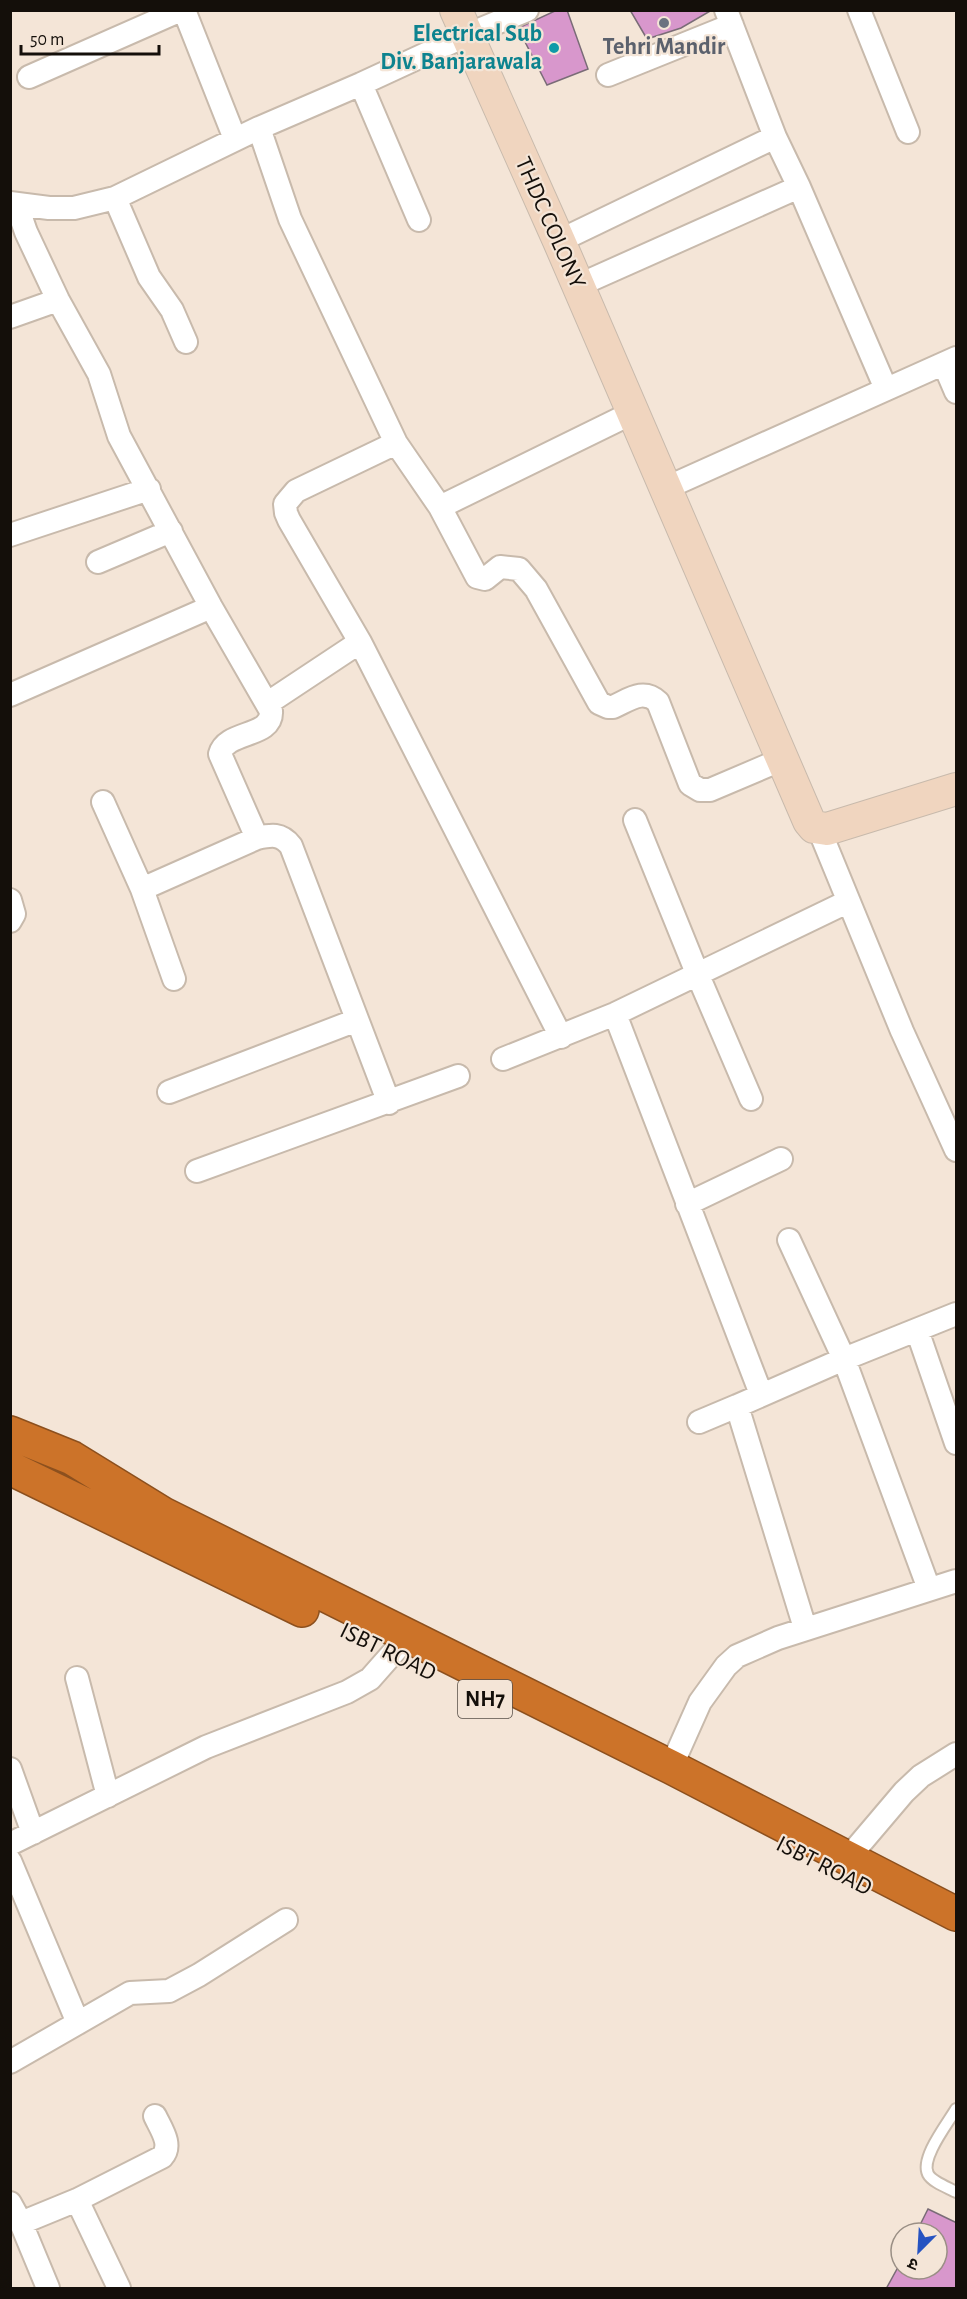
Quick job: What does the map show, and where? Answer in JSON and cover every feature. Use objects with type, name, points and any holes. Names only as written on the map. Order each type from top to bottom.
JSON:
[{"type":"highway","name":"NH7","points":[[10,1433],[72,1458],[163,1514],[400,1645],[671,1767],[768,1827],[848,1858],[957,1914]]},
{"type":"highway","name":"ISBT ROAD","points":[[10,1468],[400,1645],[768,1827],[957,1935]]},
{"type":"street","points":[[29,77],[182,10],[290,219],[396,443],[440,507],[477,577],[485,579],[500,567],[519,568],[536,589],[599,703],[604,706],[613,706],[642,694],[650,695],[658,702],[690,784],[696,788],[710,790],[783,759]]},
{"type":"street","points":[[256,838],[220,754],[226,743],[268,722],[271,716],[268,703],[211,607],[114,425],[106,393],[91,358],[58,300],[14,204],[74,208],[115,198],[246,134],[361,84],[461,23],[527,10]]},
{"type":"street","points":[[859,10],[908,132]]},
{"type":"street","points":[[608,75],[729,18],[775,137],[799,187],[886,389]]},
{"type":"street","name":"THDC COLONY","points":[[461,23],[559,241],[809,821],[819,829]]},
{"type":"street","points":[[361,84],[419,220]]},
{"type":"street","points":[[559,241],[775,137]]},
{"type":"street","points":[[577,286],[799,187]]},
{"type":"street","points":[[115,198],[149,277],[172,310],[186,342]]},
{"type":"street","points":[[10,317],[58,300]]},
{"type":"street","points":[[666,488],[950,361],[957,392]]},
{"type":"street","points":[[440,507],[632,413]]},
{"type":"street","points":[[396,443],[296,491],[285,504],[286,513],[360,642],[561,1037]]},
{"type":"street","points":[[10,535],[149,489]]},
{"type":"street","points":[[98,562],[171,531]]},
{"type":"street","points":[[10,695],[211,607]]},
{"type":"street","points":[[268,703],[360,642]]},
{"type":"street","points":[[957,789],[827,829],[819,829],[847,902],[902,1031],[949,1111],[957,1150]]},
{"type":"street","points":[[103,802],[142,890],[174,979]]},
{"type":"street","points":[[635,820],[751,1100]]},
{"type":"street","points":[[142,890],[256,838],[280,836],[291,846],[389,1103]]},
{"type":"street","points":[[10,900],[14,914],[10,921]]},
{"type":"street","points":[[503,1059],[615,1014],[847,902]]},
{"type":"street","points":[[615,1014],[762,1394]]},
{"type":"street","points":[[169,1092],[357,1020]]},
{"type":"street","points":[[197,1171],[458,1076]]},
{"type":"street","points":[[687,1204],[782,1159]]},
{"type":"street","points":[[789,1240],[844,1359],[929,1589]]},
{"type":"street","points":[[699,1422],[844,1359],[957,1314]]},
{"type":"street","points":[[917,1330],[957,1443]]},
{"type":"street","points":[[736,1406],[805,1628]]},
{"type":"street","points":[[671,1767],[692,1717],[726,1666],[737,1656],[805,1628],[957,1581]]},
{"type":"street","points":[[10,1844],[206,1747],[347,1692],[370,1678],[400,1645]]},
{"type":"street","points":[[77,1678],[108,1796]]},
{"type":"street","points":[[848,1858],[912,1784],[957,1754]]},
{"type":"street","points":[[10,1769],[33,1833]]},
{"type":"street","points":[[10,1861],[78,2022]]},
{"type":"street","points":[[10,2062],[130,1993],[169,1991],[199,1976],[286,1920]]},
{"type":"street","points":[[21,2223],[77,2200],[165,2155],[167,2143],[155,2116]]},
{"type":"street","points":[[77,2200],[119,2289]]},
{"type":"street","points":[[10,2203],[21,2223],[48,2289]]},
{"type":"lane","points":[[957,2109],[928,2155],[927,2165],[928,2174],[933,2179],[957,2192]]},
{"type":"building","name":"Electrical Sub Div. Banjarawala","points":[[557,10],[567,10],[588,69],[547,85],[518,28]]},
{"type":"building","name":"Tehri Mandir","points":[[630,10],[712,10],[681,28],[647,39]]},
{"type":"building","points":[[928,2209],[957,2223],[957,2289],[886,2289],[890,2281],[949,2281],[949,2221],[922,2221]]},
{"type":"place","name":"Tehri Mandir","points":[[664,23]]},
{"type":"place","name":"Electrical Sub Div. Banjarawala","points":[[554,48]]}]
